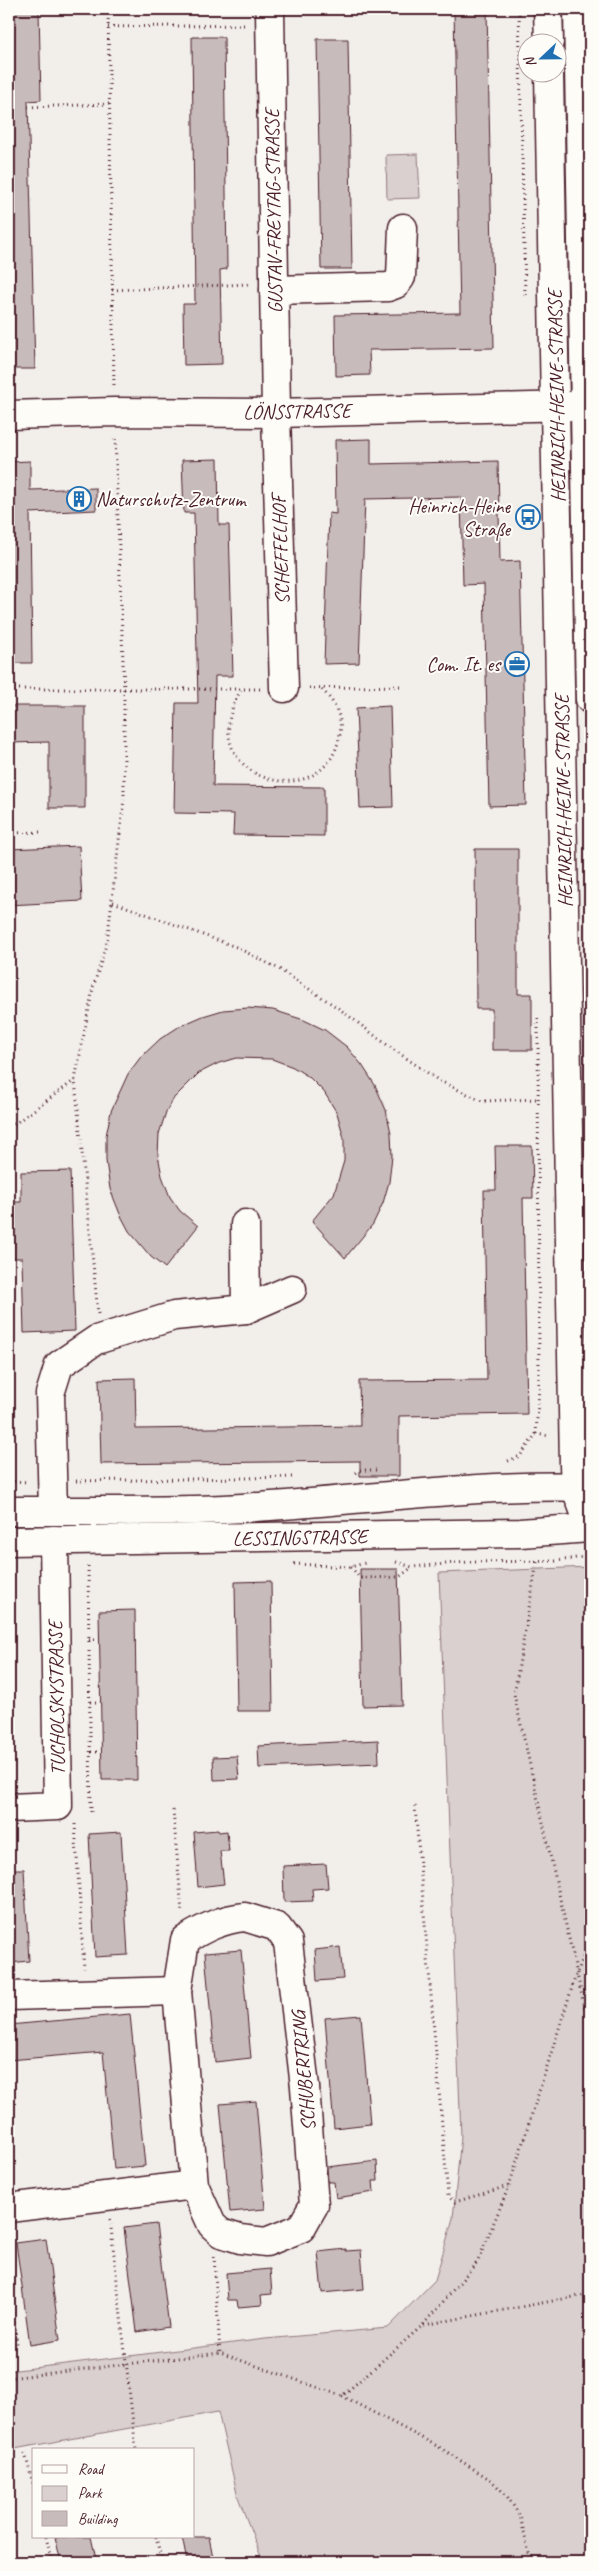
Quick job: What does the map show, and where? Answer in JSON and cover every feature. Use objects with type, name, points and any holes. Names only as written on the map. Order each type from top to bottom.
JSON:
[{"type":"street","points":[[548,9],[549,32]]},
{"type":"street","name":"HEINRICH-HEINE-STRASSE","points":[[578,9],[585,119],[585,405],[590,699]]},
{"type":"street","name":"GUSTAV-FREYTAG-STRASSE","points":[[271,16],[276,412]]},
{"type":"street","name":"HEINRICH-HEINE-STRASSE","points":[[549,82],[560,674],[583,1487],[590,1527]]},
{"type":"street","points":[[550,121],[585,119]]},
{"type":"street","points":[[274,287],[388,287],[396,284],[401,277],[402,228]]},
{"type":"street","name":"LÖNSSTRASSE","points":[[9,415],[114,412],[276,412],[585,405]]},
{"type":"street","name":"SCHEFFELHOF","points":[[276,412],[284,688]]},
{"type":"street","points":[[560,674],[590,674]]},
{"type":"street","points":[[245,1224],[246,1309]]},
{"type":"street","points":[[53,1511],[50,1394],[59,1365],[96,1340],[174,1316],[246,1309],[292,1289]]},
{"type":"street","name":"LESSINGSTRASSE","points":[[9,1511],[224,1509],[457,1491],[583,1487]]},
{"type":"street","name":"LESSINGSTRASSE","points":[[9,1541],[510,1533],[590,1527]]},
{"type":"street","name":"TUCHOLSKYSTRASSE","points":[[9,1808],[58,1806],[54,1540]]},
{"type":"street","name":"SCHUBERTRING","points":[[185,1940],[204,1928],[228,1919],[245,1917],[277,1927],[288,1942],[305,2087],[314,2205],[301,2228],[266,2242],[240,2239],[221,2233],[212,2225]]},
{"type":"street","points":[[185,1940],[177,1991],[194,2185],[212,2225]]},
{"type":"street","points":[[9,1996],[177,1991]]},
{"type":"street","points":[[9,2208],[194,2185]]},
{"type":"path","points":[[96,1288],[75,1080],[92,988],[107,942],[124,799],[124,690],[114,412],[108,9]]},
{"type":"path","points":[[108,27],[271,16]]},
{"type":"path","points":[[28,107],[109,104]]},
{"type":"path","points":[[112,290],[274,287]]},
{"type":"path","points":[[9,689],[124,690],[401,686]]},
{"type":"path","points":[[241,689],[232,704],[227,723],[229,740],[236,757],[247,769],[262,778],[293,781],[309,777],[324,768],[333,757],[338,744],[341,728],[337,711],[331,697],[320,688]]},
{"type":"path","points":[[9,833],[42,832]]},
{"type":"path","points":[[113,902],[236,947],[279,969],[342,1010],[390,1047],[438,1080],[482,1101],[538,1100]]},
{"type":"path","points":[[536,1434],[538,1387],[538,1016]]},
{"type":"path","points":[[9,1125],[13,1125],[75,1080]]},
{"type":"path","points":[[9,1482],[302,1477]]},
{"type":"path","points":[[371,1563],[362,1563],[351,1567],[360,1578],[399,1576],[412,1568],[468,1562],[519,1563],[590,1556]]},
{"type":"path","points":[[390,1562],[399,1562],[412,1568]]},
{"type":"path","points":[[537,1562],[514,1694],[590,2032]]},
{"type":"path","points":[[88,1566],[91,1812]]},
{"type":"path","points":[[89,1640],[100,1640]]},
{"type":"path","points":[[90,1702],[101,1702]]},
{"type":"path","points":[[91,1752],[102,1752]]},
{"type":"path","points":[[415,1806],[448,2196],[455,2202],[509,2186]]},
{"type":"path","points":[[173,1810],[185,1940]]},
{"type":"path","points":[[74,1821],[86,1993]]},
{"type":"path","points":[[342,2396],[423,2325],[478,2261],[509,2186],[576,1975],[590,1941]]},
{"type":"path","points":[[107,2196],[136,2448]]},
{"type":"path","points":[[212,2225],[220,2353]]},
{"type":"path","points":[[9,2278],[17,2344]]},
{"type":"path","points":[[423,2325],[590,2294]]},
{"type":"path","points":[[9,2378],[220,2353],[342,2396],[439,2447],[491,2480],[507,2496],[520,2516],[531,2562]]},
{"type":"path","points":[[25,2453],[32,2480]]},
{"type":"path","points":[[46,2538],[52,2562]]},
{"type":"path","points":[[156,2538],[162,2562]]},
{"type":"green space","points":[[418,154],[420,198],[387,199],[386,155]]},
{"type":"green space","points":[[584,989],[590,1105],[590,1240],[581,1161],[578,990]]},
{"type":"green space","points":[[590,1567],[590,2562],[263,2562],[238,2497],[218,2412],[9,2450],[9,2371],[265,2339],[388,2328],[435,2280],[453,2218],[461,2136],[439,1573]]},
{"type":"building","points":[[9,9],[39,9],[41,100],[28,101],[35,369],[9,369]]},
{"type":"building","points":[[454,9],[487,9],[494,348],[369,350],[370,375],[336,376],[335,315],[460,313]]},
{"type":"building","points":[[192,37],[224,37],[227,269],[220,270],[222,364],[184,365],[183,304],[195,304]]},
{"type":"building","points":[[317,39],[348,39],[352,269],[321,269]]},
{"type":"building","points":[[371,439],[371,464],[498,461],[500,562],[520,561],[526,805],[489,806],[484,584],[463,585],[461,497],[365,499],[359,663],[324,664],[329,513],[336,514],[335,440]]},
{"type":"building","points":[[218,459],[219,525],[229,525],[233,676],[215,676],[213,786],[324,787],[324,836],[233,835],[234,814],[174,813],[176,703],[198,703],[194,513],[184,513],[182,460]]},
{"type":"building","points":[[30,461],[30,490],[96,488],[96,510],[30,513],[32,663],[9,663],[9,462]]},
{"type":"building","points":[[9,706],[85,706],[85,808],[49,808],[49,742],[9,743]]},
{"type":"building","points":[[390,706],[393,807],[360,808],[356,708]]},
{"type":"building","points":[[79,846],[82,901],[9,905],[9,849]]},
{"type":"building","points":[[475,849],[518,849],[518,994],[532,994],[532,1050],[492,1050],[492,1009],[476,1009]]},
{"type":"building","points":[[248,1008],[273,1010],[304,1020],[325,1030],[347,1047],[362,1065],[375,1085],[386,1110],[391,1133],[392,1156],[389,1182],[383,1203],[373,1224],[345,1258],[312,1221],[334,1194],[344,1161],[344,1138],[337,1113],[324,1092],[309,1077],[293,1067],[272,1059],[236,1058],[219,1063],[199,1073],[174,1098],[166,1112],[159,1134],[158,1155],[162,1176],[170,1197],[180,1211],[198,1226],[165,1268],[151,1257],[129,1231],[110,1189],[106,1161],[106,1136],[111,1111],[128,1074],[140,1058],[160,1039],[180,1026],[203,1016],[223,1010]]},
{"type":"building","points":[[495,1146],[532,1146],[533,1198],[523,1198],[527,1414],[399,1416],[399,1476],[360,1476],[360,1461],[101,1464],[99,1379],[135,1378],[136,1429],[360,1426],[359,1381],[487,1380],[484,1190],[496,1190]]},
{"type":"building","points":[[70,1171],[75,1331],[24,1333],[22,1258],[9,1258],[9,1202],[21,1202],[21,1172]]},
{"type":"building","points":[[360,1569],[398,1569],[402,1705],[363,1706]]},
{"type":"building","points":[[271,1581],[273,1711],[237,1711],[235,1582]]},
{"type":"building","points":[[135,1610],[137,1780],[102,1780],[99,1611]]},
{"type":"building","points":[[378,1740],[379,1763],[259,1768],[258,1746]]},
{"type":"building","points":[[237,1756],[239,1779],[214,1780],[213,1757]]},
{"type":"building","points":[[218,1830],[219,1832],[227,1831],[229,1851],[220,1851],[224,1884],[198,1887],[194,1832]]},
{"type":"building","points":[[121,1832],[128,1955],[95,1957],[89,1834]]},
{"type":"building","points":[[326,1864],[328,1888],[312,1889],[313,1901],[284,1902],[283,1866]]},
{"type":"building","points":[[9,1869],[24,1869],[29,1961],[9,1963]]},
{"type":"building","points":[[340,1947],[343,1979],[317,1981],[315,1950]]},
{"type":"building","points":[[241,1950],[251,2058],[215,2062],[205,1953]]},
{"type":"building","points":[[130,2014],[145,2166],[114,2169],[103,2052],[9,2060],[9,2025]]},
{"type":"building","points":[[361,2015],[370,2124],[334,2128],[325,2018]]},
{"type":"building","points":[[256,2101],[265,2209],[230,2212],[220,2104]]},
{"type":"building","points":[[377,2161],[378,2181],[373,2181],[374,2192],[336,2198],[334,2182],[328,2182],[327,2167]]},
{"type":"building","points":[[156,2224],[169,2327],[137,2332],[124,2228]]},
{"type":"building","points":[[46,2239],[60,2340],[30,2345],[16,2243]]},
{"type":"building","points":[[346,2249],[346,2251],[361,2250],[364,2289],[322,2293],[318,2252]]},
{"type":"building","points":[[270,2269],[272,2294],[261,2295],[262,2305],[238,2307],[237,2300],[228,2300],[226,2273]]},
{"type":"building","points":[[209,2537],[214,2562],[187,2562],[182,2538]]},
{"type":"building","points":[[55,2538],[91,2538],[96,2559],[81,2562],[61,2562]]},
{"type":"place","name":"Naturschutz-Zentrum","points":[[79,499]]},
{"type":"place","name":"Heinrich-Heine Straße","points":[[528,517]]},
{"type":"place","name":"Com. It. es","points":[[517,664]]}]
